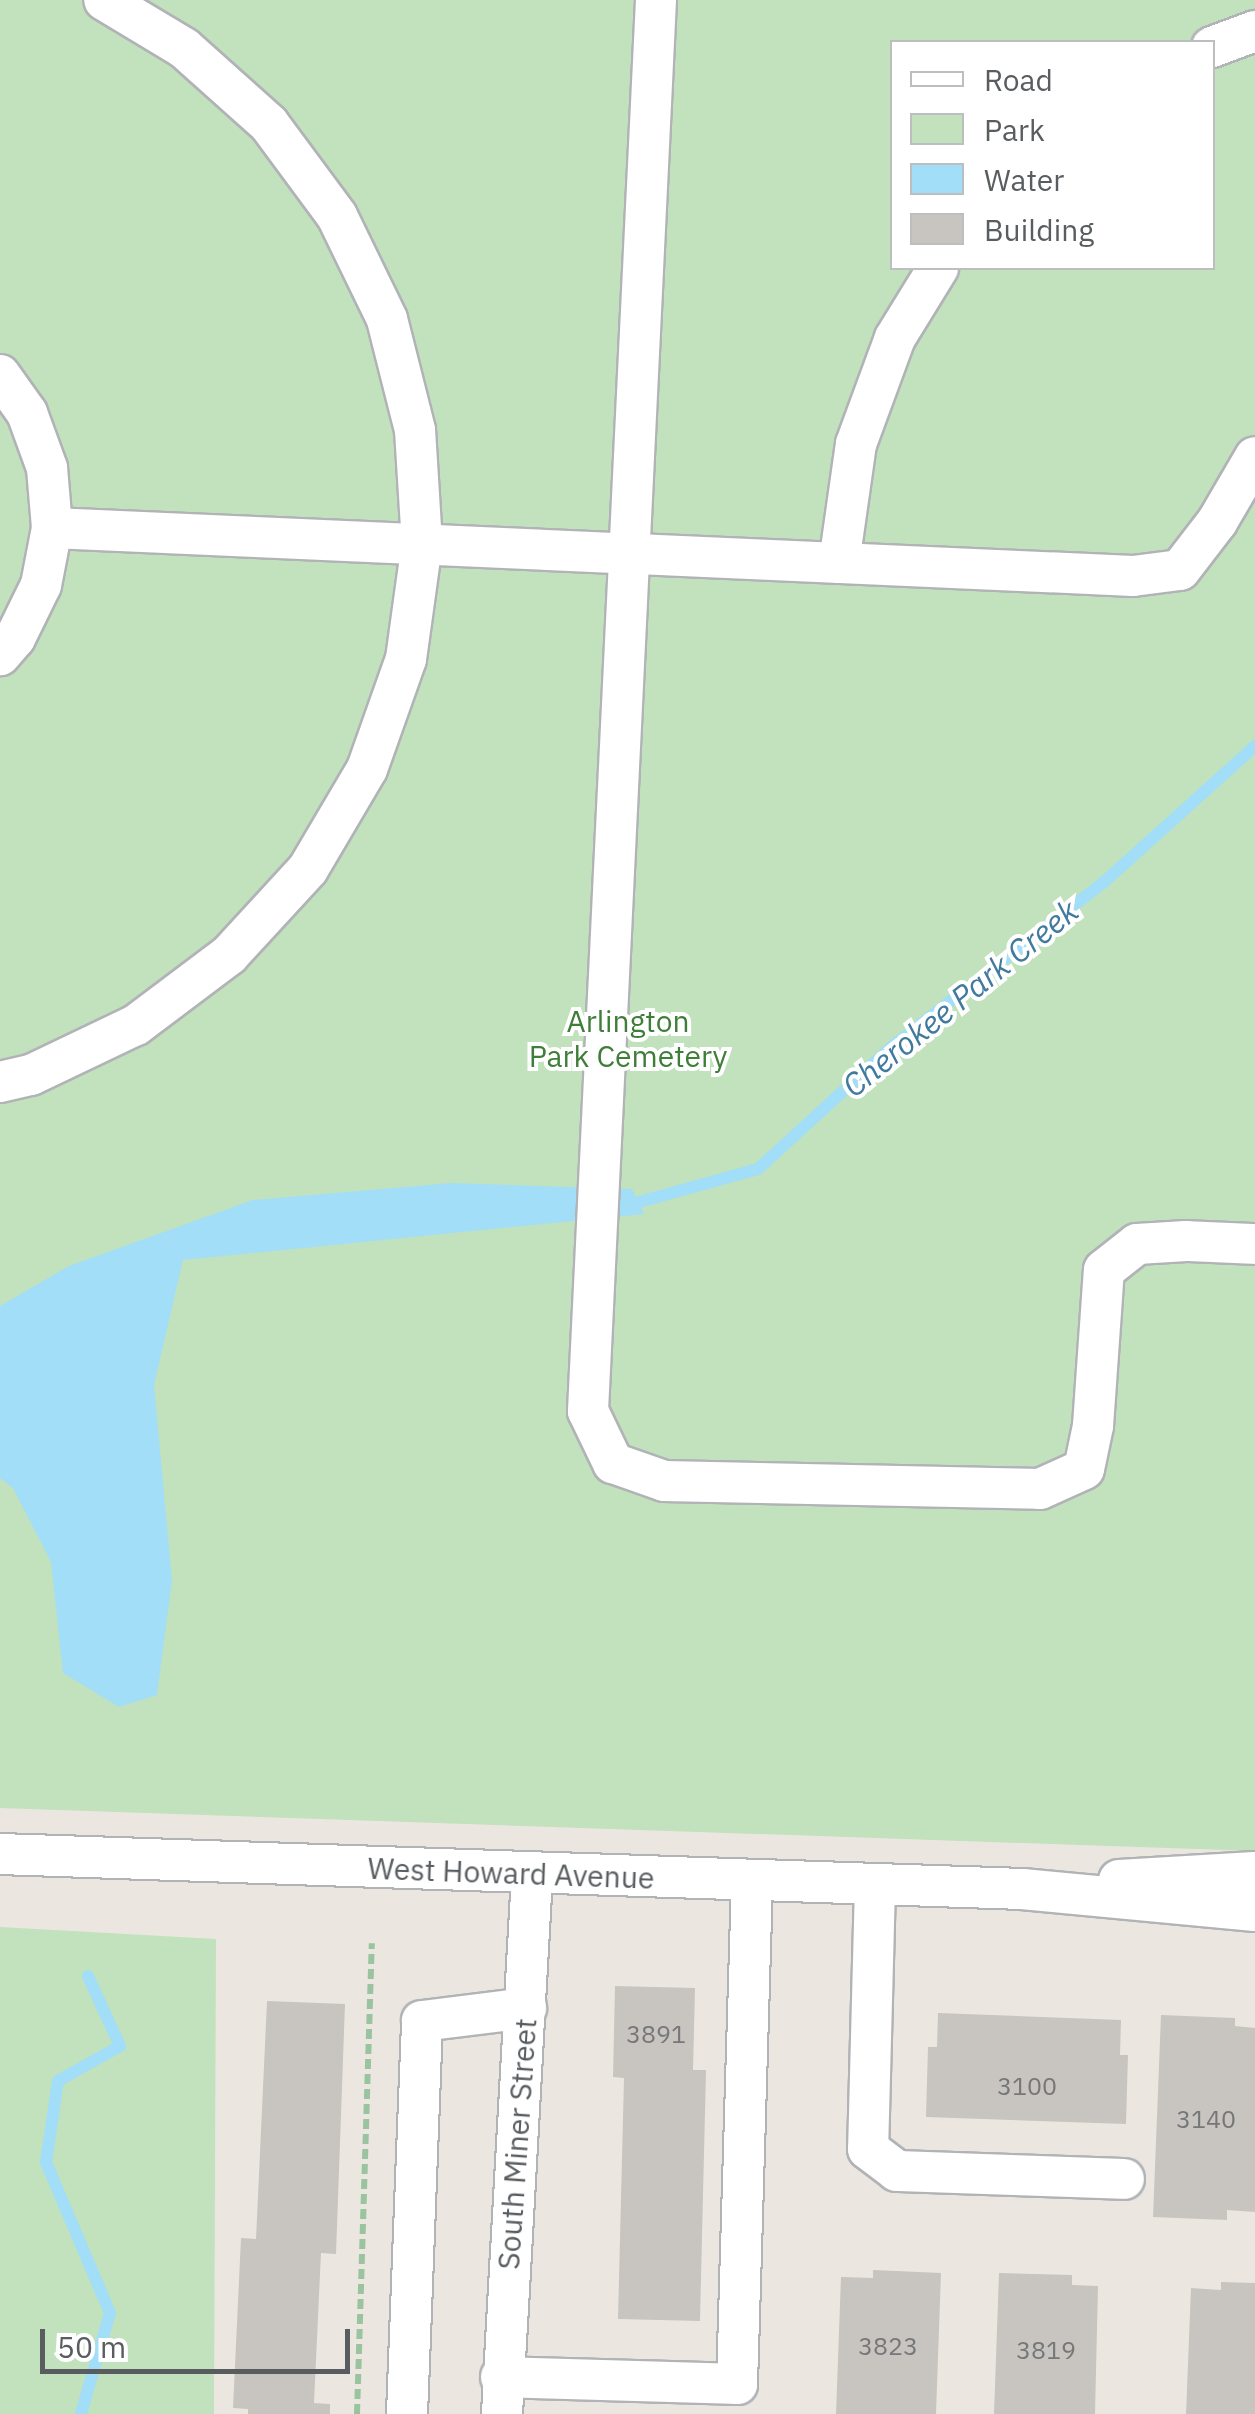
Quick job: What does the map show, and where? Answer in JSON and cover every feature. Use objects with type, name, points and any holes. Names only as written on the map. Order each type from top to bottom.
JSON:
[{"type":"street","points":[[0,1082],[31,1075],[136,1025],[230,955],[308,869],[367,769],[406,660],[422,544],[415,430],[387,319],[337,216],[268,124],[184,48],[104,0]]},
{"type":"street","points":[[656,0],[588,1411],[613,1463],[664,1481],[1040,1489],[1084,1469],[1093,1426],[1104,1270],[1137,1244],[1255,1244]]},
{"type":"street","points":[[1215,46],[1255,31]]},
{"type":"street","points":[[839,563],[856,444],[895,338],[937,270]]},
{"type":"street","points":[[0,375],[27,413],[47,468],[52,528],[41,585],[15,638],[0,655]]},
{"type":"street","points":[[52,528],[1134,576],[1180,570],[1216,522],[1255,457]]},
{"type":"street","name":"West Howard Avenue","points":[[0,1854],[532,1875],[1022,1888],[1255,1911]]},
{"type":"street","name":"West Howard Avenue","points":[[1022,1888],[1255,1872]]},
{"type":"street","name":"South Miner Street","points":[[502,2396],[532,1875]]},
{"type":"street","points":[[502,2396],[737,2384],[752,1881]]},
{"type":"street","points":[[874,1885],[868,2149],[897,2171],[1124,2179]]},
{"type":"street","points":[[407,2414],[422,2021],[526,2008]]},
{"type":"path","points":[[357,2414],[372,1943]]},
{"type":"green space","name":"Arlington Park Cemetery","points":[[0,0],[1255,0],[1255,1851],[0,1808]]},
{"type":"green space","points":[[0,1927],[216,1939],[214,2414],[0,2414]]},
{"type":"water","points":[[451,1183],[632,1189],[644,1214],[183,1260],[154,1385],[172,1580],[157,1695],[119,1707],[63,1673],[51,1562],[13,1488],[0,1478],[0,1306],[69,1266],[253,1200]]},
{"type":"building","points":[[615,1986],[695,1988],[693,2070],[706,2070],[700,2321],[618,2319],[624,2078],[613,2077]]},
{"type":"building","points":[[267,2001],[345,2004],[336,2254],[321,2253],[314,2403],[330,2404],[330,2414],[248,2414],[248,2409],[233,2408],[241,2238],[256,2239]]},
{"type":"building","points":[[938,2013],[1121,2020],[1120,2055],[1128,2055],[1126,2124],[926,2117],[928,2047],[937,2047]]},
{"type":"building","points":[[1161,2015],[1235,2018],[1235,2026],[1255,2028],[1255,2212],[1227,2210],[1227,2220],[1153,2217]]},
{"type":"building","points":[[873,2270],[941,2273],[936,2414],[836,2414],[841,2277],[873,2278]]},
{"type":"building","points":[[999,2273],[1072,2275],[1072,2285],[1098,2286],[1095,2414],[994,2414]]},
{"type":"building","points":[[1221,2282],[1255,2283],[1255,2414],[1186,2414],[1191,2288],[1221,2290]]},
{"type":"waterway","name":"Cherokee Park Creek","points":[[639,1202],[758,1169],[890,1048],[1103,883],[1255,746]]},
{"type":"waterway","name":"Cherokee Park Creek","points":[[81,2414],[110,2313],[46,2162],[58,2081],[120,2046],[88,1976]]}]
